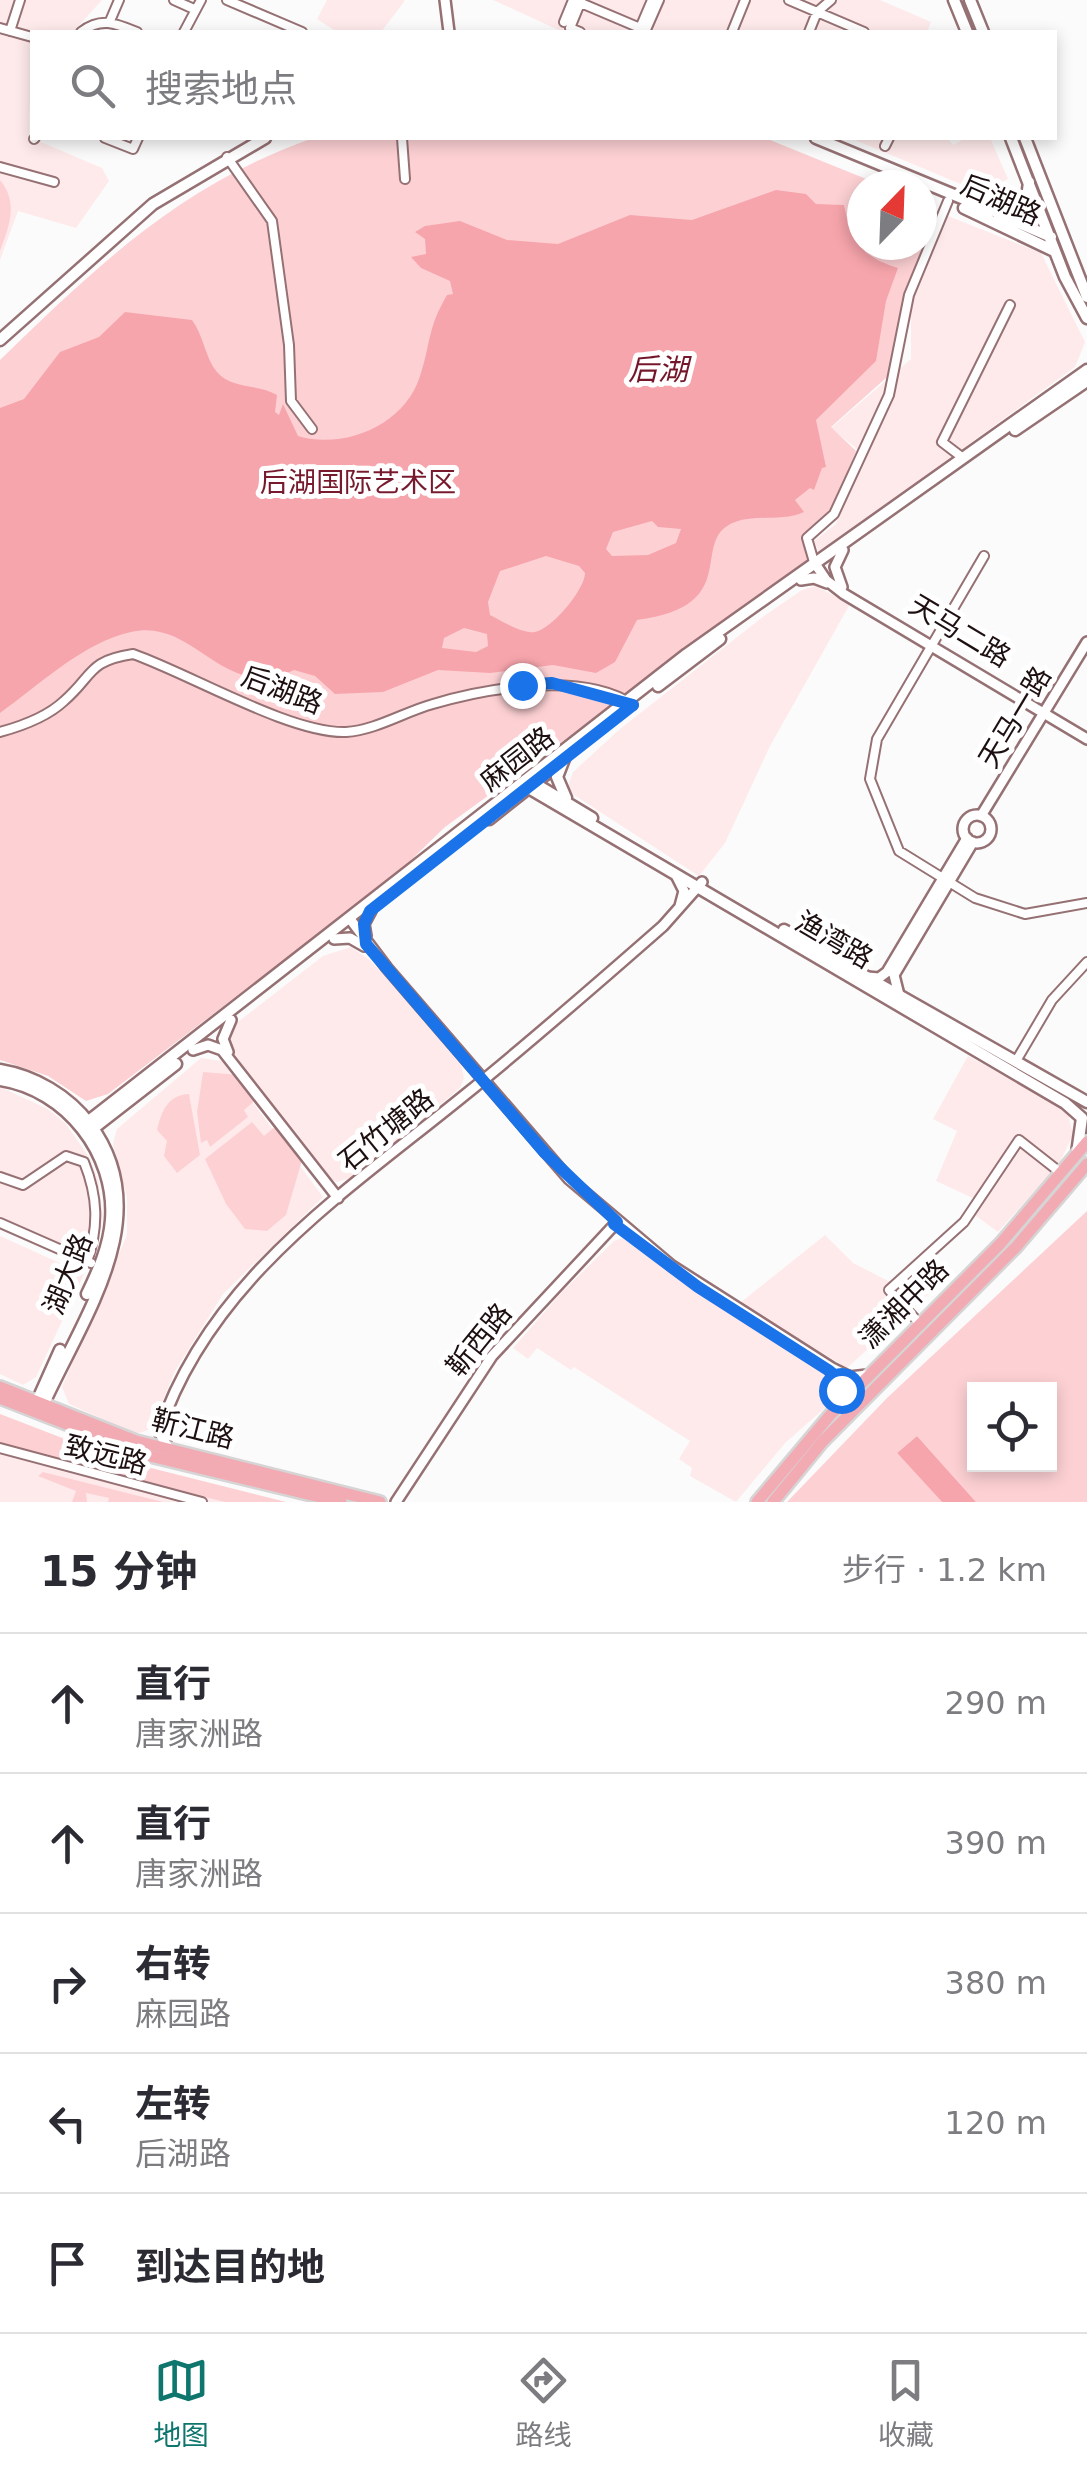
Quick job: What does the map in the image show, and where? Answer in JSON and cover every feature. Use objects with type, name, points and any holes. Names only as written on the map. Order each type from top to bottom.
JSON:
[{"type":"main road","points":[[954,0],[966,30]]},
{"type":"main road","points":[[970,0],[982,30]]},
{"type":"main road","points":[[0,338],[142,206],[245,140]]},
{"type":"main road","points":[[0,338],[153,204],[260,140]]},
{"type":"main road","points":[[806,140],[876,170]]},
{"type":"main road","name":"后湖路","points":[[821,140],[986,213],[1063,256]]},
{"type":"main road","points":[[1013,140],[1035,184],[1087,318]]},
{"type":"main road","points":[[1025,140],[1048,235],[1087,296]]},
{"type":"main road","name":"后湖路","points":[[937,196],[986,213],[1018,209],[1035,184]]},
{"type":"main road","points":[[1017,222],[1031,219],[1038,205]]},
{"type":"main road","points":[[986,213],[1048,235]]},
{"type":"main road","name":"麻园路","points":[[87,1128],[630,703],[1087,370]]},
{"type":"main road","name":"麻园路","points":[[114,1107],[232,1020],[630,703],[818,564],[1087,381]]},
{"type":"main road","points":[[564,759],[557,783],[576,808]]},
{"type":"main road","name":"渔湾路","points":[[528,784],[562,808],[671,872],[697,883],[1076,1110],[1083,1130],[1073,1159]]},
{"type":"main road","name":"渔湾路","points":[[528,784],[1087,1102]]},
{"type":"main road","points":[[509,803],[534,798],[562,808]]},
{"type":"main road","points":[[0,1070],[24,1076],[86,1110],[114,1107],[104,1130],[120,1207],[118,1238],[38,1409]]},
{"type":"main road","name":"湖大路","points":[[0,1080],[32,1090],[87,1128],[103,1166],[110,1199],[109,1234],[99,1267],[51,1379]]},
{"type":"main road","points":[[65,1098],[107,1152]]},
{"type":"main road","name":"潇湘中路","points":[[757,1502],[837,1408],[1001,1243],[1087,1142]]},
{"type":"main road","name":"潇湘中路","points":[[774,1502],[823,1441],[1016,1246],[1087,1164]]},
{"type":"main road","points":[[13,1393],[34,1390],[51,1379]]},
{"type":"main road","points":[[51,1379],[54,1402],[65,1415]]},
{"type":"main road","name":"靳江路","points":[[0,1387],[38,1409],[136,1441],[378,1501]]},
{"type":"main road","points":[[0,1398],[38,1409],[157,1458],[341,1502]]},
{"type":"street","points":[[10,31],[20,0]]},
{"type":"street","points":[[110,22],[119,0]]},
{"type":"street","points":[[174,0],[194,9]]},
{"type":"street","points":[[185,30],[201,0]]},
{"type":"street","points":[[227,0],[297,30]]},
{"type":"street","points":[[443,0],[447,30]]},
{"type":"street","points":[[641,30],[656,0]]},
{"type":"street","points":[[733,30],[746,0]]},
{"type":"street","points":[[789,0],[859,30]]},
{"type":"street","points":[[810,30],[818,12],[831,0]]},
{"type":"street","points":[[578,1],[639,30]]},
{"type":"street","points":[[564,22],[578,1]]},
{"type":"street","points":[[575,30],[570,28],[578,1]]},
{"type":"street","points":[[84,30],[93,24],[110,22],[132,30]]},
{"type":"street","points":[[0,28],[30,36]]},
{"type":"street","points":[[110,140],[133,149],[137,140]]},
{"type":"street","points":[[402,140],[406,179]]},
{"type":"street","points":[[227,157],[272,221],[289,346],[290,400],[312,429]]},
{"type":"street","points":[[0,166],[54,182]]},
{"type":"street","points":[[838,587],[818,564],[806,538],[828,524],[834,514],[888,395],[909,294],[948,201]]},
{"type":"street","points":[[963,458],[942,442],[1010,306]]},
{"type":"street","points":[[838,587],[834,566],[842,550]]},
{"type":"street","points":[[984,556],[877,739],[870,779],[899,851],[975,898],[1025,914],[1087,903]]},
{"type":"street","points":[[801,580],[814,578],[838,587]]},
{"type":"street","name":"天马二路","points":[[838,587],[1087,736]]},
{"type":"street","name":"天马一路","points":[[1048,712],[1087,642]]},
{"type":"street","name":"天马一路","points":[[866,977],[879,978],[887,972],[970,840],[966,822],[984,817],[1087,650]]},
{"type":"street","name":"后湖路","points":[[0,732],[62,704],[104,658],[133,654],[315,730],[349,732],[432,704],[522,685],[552,683],[630,703]]},
{"type":"street","name":"天马一路","points":[[970,840],[984,841],[990,834],[984,817]]},
{"type":"street","points":[[671,872],[684,886],[682,906]]},
{"type":"street","name":"天马一路","points":[[902,997],[894,987],[894,975],[946,880]]},
{"type":"street","name":"石竹塘路","points":[[172,1450],[161,1442],[160,1429],[187,1366],[212,1323],[259,1268],[338,1195],[470,1089],[682,906],[697,883]]},
{"type":"street","points":[[682,906],[704,896],[720,900]]},
{"type":"street","points":[[365,945],[364,924],[370,911]]},
{"type":"street","points":[[349,923],[544,1158],[602,1212],[696,1282],[844,1375],[861,1378],[874,1371]]},
{"type":"street","points":[[334,940],[350,938],[365,945]]},
{"type":"street","points":[[1016,1062],[1052,1000],[1075,980],[1087,962]]},
{"type":"street","points":[[232,1020],[224,1035],[226,1049],[326,1180],[329,1192],[322,1206]]},
{"type":"street","points":[[193,1050],[208,1045],[222,1050],[338,1195]]},
{"type":"street","points":[[470,1066],[484,1071],[493,1069],[490,1090]]},
{"type":"street","points":[[470,1066],[470,1089],[490,1090],[545,1153],[632,1239],[698,1287],[828,1370],[841,1384],[837,1408]]},
{"type":"street","name":"石竹塘路","points":[[136,1441],[154,1432],[186,1358],[225,1298],[258,1262],[352,1180],[470,1089]]},
{"type":"street","points":[[920,1324],[889,1290],[964,1222],[1019,1140],[1061,1173]]},
{"type":"street","points":[[0,1177],[23,1184],[66,1156],[84,1162],[92,1183],[97,1220],[87,1262]]},
{"type":"street","points":[[326,1180],[340,1185],[352,1180]]},
{"type":"street","points":[[602,1212],[608,1224],[606,1236],[632,1239]]},
{"type":"street","points":[[0,1223],[99,1267]]},
{"type":"street","name":"靳西路","points":[[399,1499],[497,1356],[617,1224]]},
{"type":"street","name":"靳西路","points":[[399,1499],[492,1356],[606,1236]]},
{"type":"street","points":[[0,1450],[188,1502]]},
{"type":"street","name":"致远路","points":[[0,1450],[202,1502]]},
{"type":"street","points":[[410,1486],[412,1502]]},
{"type":"street","points":[[378,1501],[399,1499]]},
{"type":"shaded area","points":[[0,0],[102,0],[75,30],[30,30],[29,137],[102,168],[109,181],[76,228],[18,211],[0,260]]},
{"type":"shaded area","points":[[327,0],[404,0],[383,30],[334,30],[317,19]]},
{"type":"shaded area","points":[[493,0],[880,0],[931,22],[928,30],[559,30]]},
{"type":"shaded area","points":[[855,140],[949,140],[953,145],[962,140],[991,140],[1008,179],[980,192],[937,174],[937,170],[927,170]]},
{"type":"shaded area","points":[[948,216],[1041,253],[1085,342],[1075,367],[819,553],[814,541],[836,524],[863,454],[831,428],[911,359],[911,301],[929,260],[937,260],[937,241]]},
{"type":"shaded area","points":[[816,586],[850,604],[770,746],[725,843],[699,876],[574,795],[568,786],[573,772],[620,729],[764,616],[802,590]]},
{"type":"shaded area","points":[[351,947],[371,961],[461,1065],[464,1078],[460,1088],[354,1177],[337,1182],[327,1177],[266,1099],[231,1053],[227,1040],[234,1025],[323,956]]},
{"type":"shaded area","points":[[968,1056],[1067,1110],[1073,1135],[1059,1164],[998,1232],[968,1210],[977,1200],[936,1181],[957,1131],[933,1119]]},
{"type":"shaded area","points":[[201,1058],[222,1061],[323,1197],[223,1294],[175,1371],[151,1429],[136,1434],[69,1404],[62,1387],[127,1235],[127,1197],[113,1144],[117,1129]]},
{"type":"shaded area","points":[[0,1087],[48,1109],[66,1124],[89,1157],[98,1179],[103,1218],[93,1268],[0,1227]]},
{"type":"shaded area","points":[[825,1235],[853,1263],[894,1284],[925,1255],[946,1278],[847,1368],[740,1303]]},
{"type":"shaded area","points":[[0,1236],[84,1274],[36,1377],[23,1385],[0,1374]]},
{"type":"shaded area","points":[[622,1238],[826,1372],[836,1383],[835,1399],[785,1443],[736,1502],[690,1476],[692,1468],[679,1459],[690,1441],[574,1367],[571,1370],[537,1348],[528,1359],[513,1348],[562,1292],[614,1241]]},
{"type":"shaded area","points":[[0,1414],[119,1460],[286,1502],[0,1502]]},
{"type":"green space","name":"后湖国际艺术区","points":[[308,140],[770,140],[847,171],[847,260],[921,260],[906,298],[895,370],[831,427],[856,451],[826,522],[804,535],[810,561],[445,827],[406,865],[108,1094],[86,1101],[48,1076],[0,1060],[0,360],[108,260],[222,179]]},
{"type":"green space","points":[[0,180],[11,206],[0,251]]},
{"type":"green space","points":[[203,1072],[239,1075],[257,1099],[244,1110],[248,1117],[210,1147],[207,1140],[201,1143],[197,1112]]},
{"type":"green space","points":[[189,1094],[200,1155],[177,1173],[164,1156],[167,1141],[157,1130],[167,1105],[176,1097]]},
{"type":"green space","points":[[252,1122],[264,1136],[277,1125],[303,1157],[286,1215],[267,1231],[245,1229],[226,1204],[205,1159]]},
{"type":"green space","points":[[1087,1211],[1087,1502],[976,1502],[917,1436],[897,1453],[942,1502],[787,1502],[887,1398]]},
{"type":"green space","points":[[0,1414],[119,1460],[286,1502],[225,1502],[22,1452],[0,1442]]},
{"type":"green space","points":[[43,1472],[163,1502],[108,1502],[109,1498],[86,1493],[87,1502],[72,1502],[76,1491],[38,1476]]},
{"type":"water","name":"后湖","points":[[776,190],[806,194],[816,204],[844,205],[847,260],[878,260],[898,268],[886,301],[876,361],[816,420],[826,467],[822,468],[814,490],[810,488],[795,500],[804,512],[743,520],[721,531],[703,588],[692,601],[671,613],[637,620],[615,662],[596,673],[553,665],[490,673],[438,670],[383,692],[335,694],[315,676],[294,670],[269,678],[248,676],[228,669],[173,636],[153,631],[131,632],[79,655],[0,713],[0,408],[24,399],[60,352],[99,337],[125,312],[192,320],[217,372],[230,381],[277,395],[275,412],[279,415],[283,404],[298,436],[353,436],[387,420],[412,393],[436,317],[447,295],[453,294],[450,281],[421,268],[411,257],[426,254],[425,239],[415,232],[425,226],[460,221],[507,240],[558,244],[630,215],[692,220]],"holes":[[[652,521],[658,527],[681,529],[676,543],[648,555],[612,556],[606,549],[613,532]],[[546,556],[579,566],[585,573],[580,589],[558,616],[542,629],[530,632],[490,615],[488,602],[500,571]],[[464,628],[487,634],[488,646],[476,652],[442,648],[444,638]]]},
{"type":"water","points":[[917,1436],[976,1502],[942,1502],[897,1453]]},
{"type":"route","points":[[522,685],[552,683],[628,700],[633,705],[370,911],[364,924],[366,944],[545,1153],[617,1222],[614,1224],[698,1287],[828,1370],[839,1379],[841,1390]]}]
